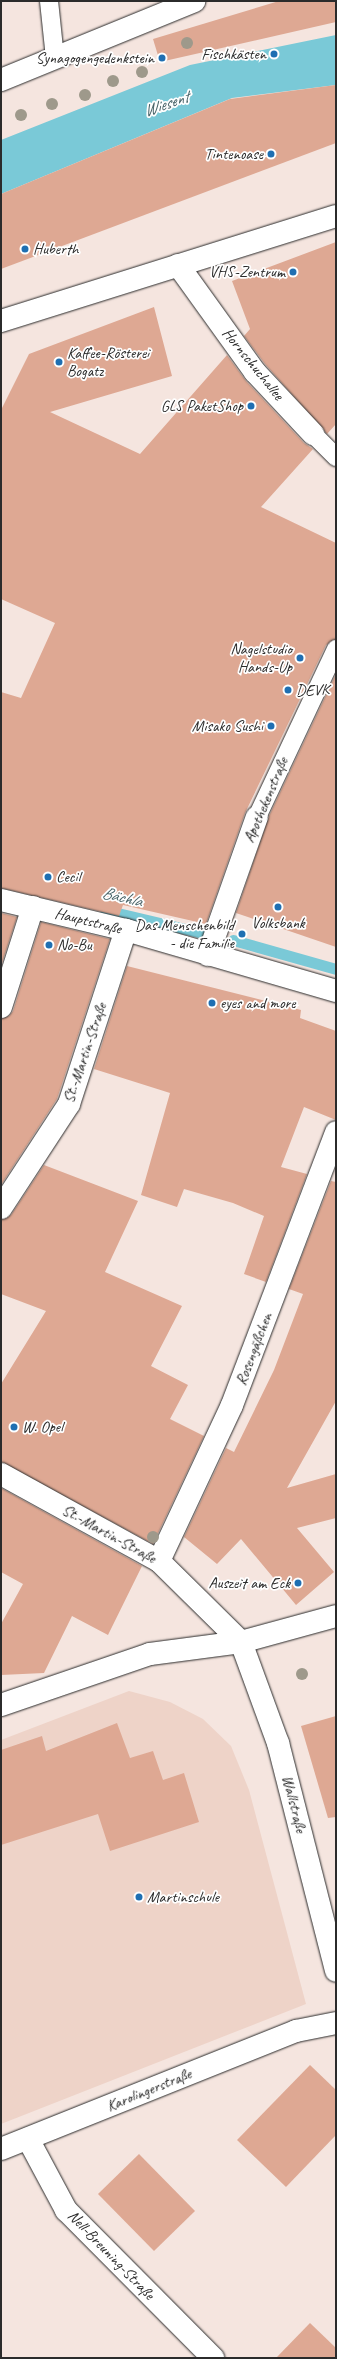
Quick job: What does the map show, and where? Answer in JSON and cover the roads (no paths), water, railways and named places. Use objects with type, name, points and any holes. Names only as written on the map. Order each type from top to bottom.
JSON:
[{"type":"street","points":[[1,80],[194,1]]},
{"type":"street","points":[[1,321],[336,216]]},
{"type":"street","name":"Hornschuchallee","points":[[178,265],[255,372],[313,434]]},
{"type":"street","name":"Apothekenstraße","points":[[208,955],[257,817]]},
{"type":"street","name":"Hauptstraße","points":[[1,900],[126,930],[336,991]]},
{"type":"street","points":[[1,1007],[33,907]]},
{"type":"street","name":"St.-Martin-Straße","points":[[1,1208],[69,1104],[126,930]]},
{"type":"street","name":"Rosengäßchen","points":[[159,1561],[232,1405],[336,1132]]},
{"type":"street","name":"St.-Martin-Straße","points":[[1,1474],[159,1561],[241,1642]]},
{"type":"street","points":[[1,1705],[150,1654],[241,1642],[336,1616]]},
{"type":"street","name":"Wallstraße","points":[[241,1642],[278,1743],[336,1971]]},
{"type":"street","name":"Karolingerstraße","points":[[1,2150],[296,2031],[336,2023]]},
{"type":"street","name":"Nell-Breuning-Straße","points":[[28,2139],[66,2210],[213,2358]]},
{"type":"lane","points":[[49,1],[55,58]]},
{"type":"lane","name":"Hornschuchallee","points":[[313,434],[336,457]]},
{"type":"lane","name":"Apothekenstraße","points":[[257,817],[336,649]]},
{"type":"water","name":"Wiesent","points":[[336,35],[336,85],[232,98],[1,194],[1,140],[190,65]]},
{"type":"waterway","name":"Bächla","points":[[105,910],[202,933]]},
{"type":"waterway","name":"Bächla","points":[[233,940],[336,969]]},
{"type":"place","name":"Fischkästen","points":[[274,54]]},
{"type":"place","name":"Synagogengedenkstein","points":[[162,58]]},
{"type":"place","name":"Tintenoase","points":[[271,154]]},
{"type":"place","name":"Huberth","points":[[25,249]]},
{"type":"place","name":"VHS-Zentrum","points":[[293,272]]},
{"type":"place","name":"Kaffee-Rösterei Bogatz","points":[[59,362]]},
{"type":"place","name":"GLS PaketShop","points":[[251,406]]},
{"type":"place","name":"Nagelstudio Hands-Up","points":[[300,658]]},
{"type":"place","name":"DEVK","points":[[288,690]]},
{"type":"place","name":"Misako Sushi","points":[[271,726]]},
{"type":"place","name":"Cecil","points":[[48,877]]},
{"type":"place","name":"Volksbank","points":[[278,907]]},
{"type":"place","name":"Das Menschenbild - die Familie","points":[[242,934]]},
{"type":"place","name":"No-Bu","points":[[49,945]]},
{"type":"place","name":"eyes and more","points":[[212,1003]]},
{"type":"place","name":"W. Opel","points":[[14,1427]]},
{"type":"place","name":"Auszeit am Eck","points":[[298,1583]]},
{"type":"place","name":"Martinschule","points":[[139,1897]]}]
